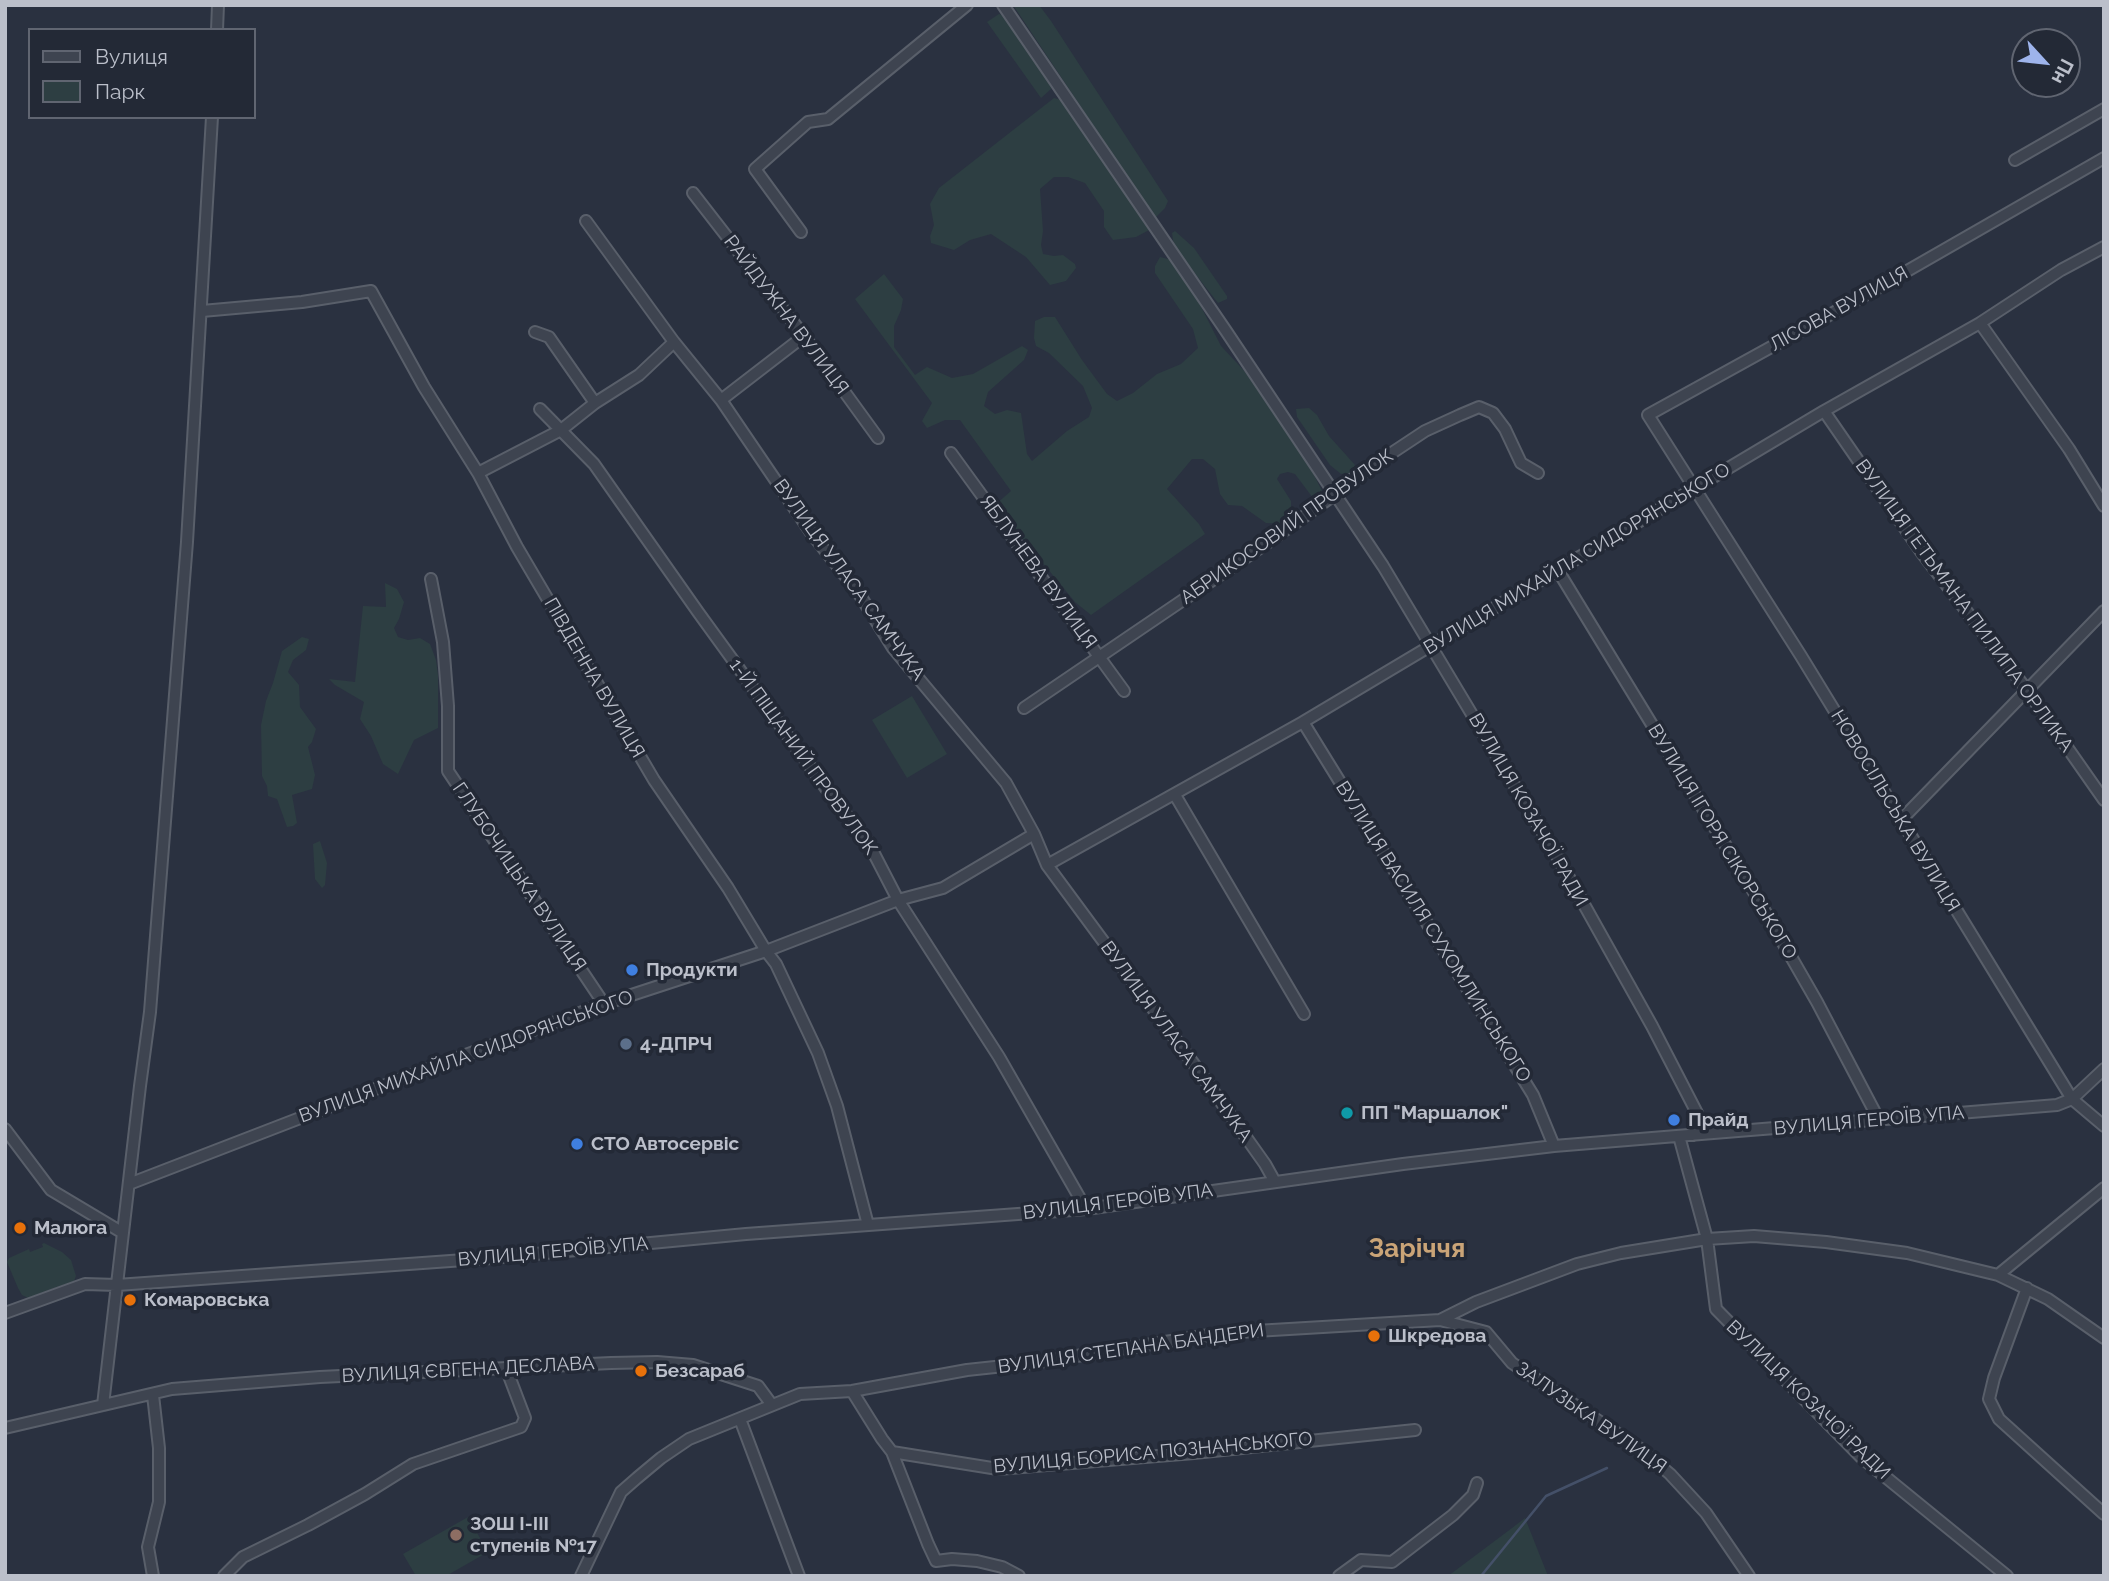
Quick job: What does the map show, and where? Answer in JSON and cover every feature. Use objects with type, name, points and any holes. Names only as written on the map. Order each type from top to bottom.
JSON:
[{"type":"street","points":[[217,28],[218,5]]},
{"type":"street","points":[[801,232],[755,169],[808,122],[828,120],[967,5]]},
{"type":"street","name":"ВУЛИЦЯ КОЗАЧОЇ РАДИ","points":[[1003,5],[1384,566],[1558,858],[1652,1026],[1697,1113],[1698,1122],[1693,1135]]},
{"type":"street","points":[[2015,160],[2104,109]]},
{"type":"street","points":[[103,1405],[150,1012],[187,542],[212,119]]},
{"type":"street","name":"ЛІСОВА ВУЛИЦЯ","points":[[1694,489],[1648,415],[2104,158]]},
{"type":"street","name":"РАЙДУЖНА ВУЛИЦЯ","points":[[692,193],[804,336],[878,438]]},
{"type":"street","name":"ВУЛИЦЯ УЛАСА САМЧУКА","points":[[586,221],[674,342],[721,400],[813,534],[858,592],[893,648],[1006,783],[1048,865],[1199,1071],[1275,1182]]},
{"type":"street","name":"ВУЛИЦЯ МИХАЙЛА СИДОРЯНСЬКОГО","points":[[1048,865],[1303,722],[1824,411],[1980,323],[2061,270],[2104,247]]},
{"type":"street","name":"ПІВДЕННА ВУЛИЦЯ","points":[[202,312],[302,302],[371,291],[424,387],[478,474],[517,547],[654,780],[776,964],[837,1105],[868,1225]]},
{"type":"street","points":[[1980,323],[2069,449],[2104,506]]},
{"type":"street","points":[[535,332],[549,337],[594,403]]},
{"type":"street","points":[[721,400],[804,336]]},
{"type":"street","points":[[478,474],[561,430],[594,403],[639,374],[674,342]]},
{"type":"street","name":"АБРИКОСОВИЙ ПРОВУЛОК","points":[[1024,708],[1267,543],[1334,495],[1342,486],[1425,432],[1479,407],[1493,413],[1505,429],[1521,463],[1538,473]]},
{"type":"street","name":"1-Й ПІЩАНИЙ ПРОВУЛОК","points":[[540,409],[594,464],[698,612],[868,842],[898,900],[999,1057],[1086,1209]]},
{"type":"street","name":"ВУЛИЦЯ ГЕТЬМАНА ПИЛИПА ОРЛИКА","points":[[1824,411],[1922,553],[2026,690],[2104,800]]},
{"type":"street","name":"ЯБЛУНЕВА ВУЛИЦЯ","points":[[951,453],[1125,691]]},
{"type":"street","name":"НОВОСІЛЬСЬКА ВУЛИЦЯ","points":[[1694,489],[1801,656],[2072,1098],[2104,1126]]},
{"type":"street","name":"ВУЛИЦЯ ІГОРЯ СІКОРСЬКОГО","points":[[1557,569],[1751,887],[1817,1002],[1879,1120]]},
{"type":"street","name":"ГЛУБОЧИЦЬКА ВУЛИЦЯ","points":[[431,579],[443,642],[448,706],[447,771],[604,1004]]},
{"type":"street","points":[[1900,821],[2104,611]]},
{"type":"street","name":"ВУЛИЦЯ ВАСИЛЯ СУХОМЛИНСЬКОГО","points":[[1303,722],[1533,1095],[1554,1146]]},
{"type":"street","points":[[1175,795],[1304,1014]]},
{"type":"street","name":"ВУЛИЦЯ МИХАЙЛА СИДОРЯНСЬКОГО","points":[[129,1184],[604,1004],[766,951],[898,900],[943,888],[1034,834]]},
{"type":"street","name":"ВУЛИЦЯ ГЕРОЇВ УПА","points":[[117,1285],[492,1258],[746,1234],[1086,1209],[1403,1164],[1554,1146],[2057,1105],[2072,1098],[2104,1069]]},
{"type":"street","points":[[5,1129],[51,1190],[123,1233]]},
{"type":"street","name":"ВУЛИЦЯ КОЗАЧОЇ РАДИ","points":[[1679,1136],[1707,1239],[1716,1309],[1861,1457],[2007,1576]]},
{"type":"street","points":[[1998,1275],[2104,1188]]},
{"type":"street","name":"ВУЛИЦЯ СТЕПАНА БАНДЕРИ","points":[[581,1576],[621,1493],[661,1458],[689,1438],[800,1394],[852,1391],[967,1370],[1032,1363],[1222,1333],[1440,1320],[1476,1302],[1577,1264],[1621,1253],[1707,1239],[1754,1236],[1826,1242],[1907,1253],[1998,1275],[2048,1299],[2104,1338]]},
{"type":"street","points":[[5,1313],[85,1284],[117,1285]]},
{"type":"street","points":[[2027,1289],[1994,1378],[1989,1399],[1999,1419],[2104,1514]]},
{"type":"street","name":"ЗАЛУЗЬКА ВУЛИЦЯ","points":[[1440,1320],[1486,1332],[1512,1363],[1639,1448],[1670,1475],[1706,1513],[1749,1576]]},
{"type":"street","name":"ВУЛИЦЯ ЄВГЕНА ДЕСЛАВА","points":[[5,1428],[172,1389],[320,1377],[657,1362],[693,1365],[758,1385],[772,1405]]},
{"type":"street","points":[[224,1576],[243,1557],[309,1525],[413,1464],[522,1427],[525,1418],[506,1368]]},
{"type":"street","points":[[852,1391],[892,1452],[936,1560],[977,1561],[1002,1567],[1019,1576]]},
{"type":"street","points":[[153,1395],[159,1448],[159,1502],[148,1546],[153,1576]]},
{"type":"street","points":[[740,1419],[799,1576]]},
{"type":"street","name":"ВУЛИЦЯ БОРИСА ПОЗНАНСЬКОГО","points":[[892,1452],[998,1469],[1194,1453],[1415,1430]]},
{"type":"street","points":[[1339,1576],[1361,1560],[1392,1562],[1453,1515],[1473,1495],[1477,1483]]},
{"type":"green space","points":[[1013,5],[1039,5],[1051,21],[1168,201],[1155,218]]},
{"type":"green space","points":[[999,14],[1003,15],[1050,84],[1051,89],[1041,98],[987,22]]},
{"type":"green space","points":[[1054,98],[1062,100],[1151,229],[1136,237],[1113,240],[1104,227],[1104,211],[1085,183],[1068,177],[1054,177],[1040,189],[1043,231],[1041,245],[1043,254],[1063,255],[1075,264],[1076,268],[1066,281],[1050,285],[1026,257],[991,234],[970,240],[954,250],[931,243],[930,236],[934,225],[930,204],[939,188]]},
{"type":"green space","points":[[1175,231],[1194,248],[1227,299],[1218,303],[1174,247],[1172,233]]},
{"type":"green space","points":[[1160,257],[1172,260],[1190,285],[1221,346],[1265,397],[1312,471],[1322,491],[1323,500],[1316,502],[1295,474],[1280,474],[1277,479],[1291,501],[1291,509],[1288,519],[1282,524],[1266,523],[1242,506],[1228,505],[1220,494],[1215,469],[1203,459],[1192,459],[1167,489],[1205,534],[1091,615],[1075,602],[995,505],[1011,491],[960,420],[945,420],[927,428],[922,421],[932,403],[855,299],[884,274],[903,299],[894,326],[894,347],[915,375],[927,367],[952,378],[973,374],[1022,346],[1028,350],[1024,360],[988,392],[984,406],[995,414],[1007,410],[1021,413],[1027,454],[1032,461],[1067,431],[1089,417],[1092,408],[1083,386],[1049,353],[1036,346],[1035,321],[1044,317],[1055,317],[1107,394],[1117,401],[1133,393],[1157,374],[1181,364],[1198,348],[1193,329],[1155,273]]},
{"type":"green space","points":[[1309,408],[1355,465],[1350,473],[1341,474],[1330,465],[1297,417],[1296,409]]},
{"type":"green space","points":[[385,583],[397,589],[404,602],[394,628],[398,637],[408,640],[420,638],[430,644],[438,675],[438,728],[414,740],[398,774],[383,764],[360,719],[364,702],[329,679],[355,682],[363,606],[386,607]]},
{"type":"green space","points":[[302,637],[309,639],[306,650],[293,660],[288,672],[299,685],[300,707],[316,729],[308,747],[315,775],[312,789],[292,795],[297,823],[287,827],[277,799],[268,796],[262,776],[261,725],[282,651]]},
{"type":"green space","points":[[912,696],[947,754],[907,778],[872,720]]},
{"type":"green space","points":[[320,841],[327,863],[325,885],[322,888],[315,879],[313,844]]},
{"type":"green space","points":[[44,1243],[71,1260],[76,1276],[74,1281],[28,1298],[22,1295],[7,1262],[9,1258],[29,1249],[30,1252],[43,1247]]},
{"type":"green space","points":[[468,1517],[488,1552],[446,1576],[416,1576],[403,1554]]},
{"type":"green space","points":[[1525,1518],[1548,1576],[1448,1576],[1512,1528]]},
{"type":"waterway","points":[[1481,1576],[1546,1496],[1607,1468]]},
{"type":"place","name":"Продукти","points":[[632,970]]},
{"type":"place","name":"4-ДПРЧ","points":[[626,1044]]},
{"type":"place","name":"ПП \"Маршалок\"","points":[[1347,1113]]},
{"type":"place","name":"Прайд","points":[[1674,1120]]},
{"type":"place","name":"СТО Автосервіс","points":[[577,1144]]},
{"type":"place","name":"Малюга","points":[[20,1228]]},
{"type":"place","name":"Комаровська","points":[[130,1300]]},
{"type":"place","name":"Шкредова","points":[[1374,1336]]},
{"type":"place","name":"Безсараб","points":[[641,1371]]},
{"type":"place","name":"ЗОШ І-ІІІ ступенів №17","points":[[456,1535]]},
{"type":"district","name":"Заріччя","points":[[1417,1249]]}]
